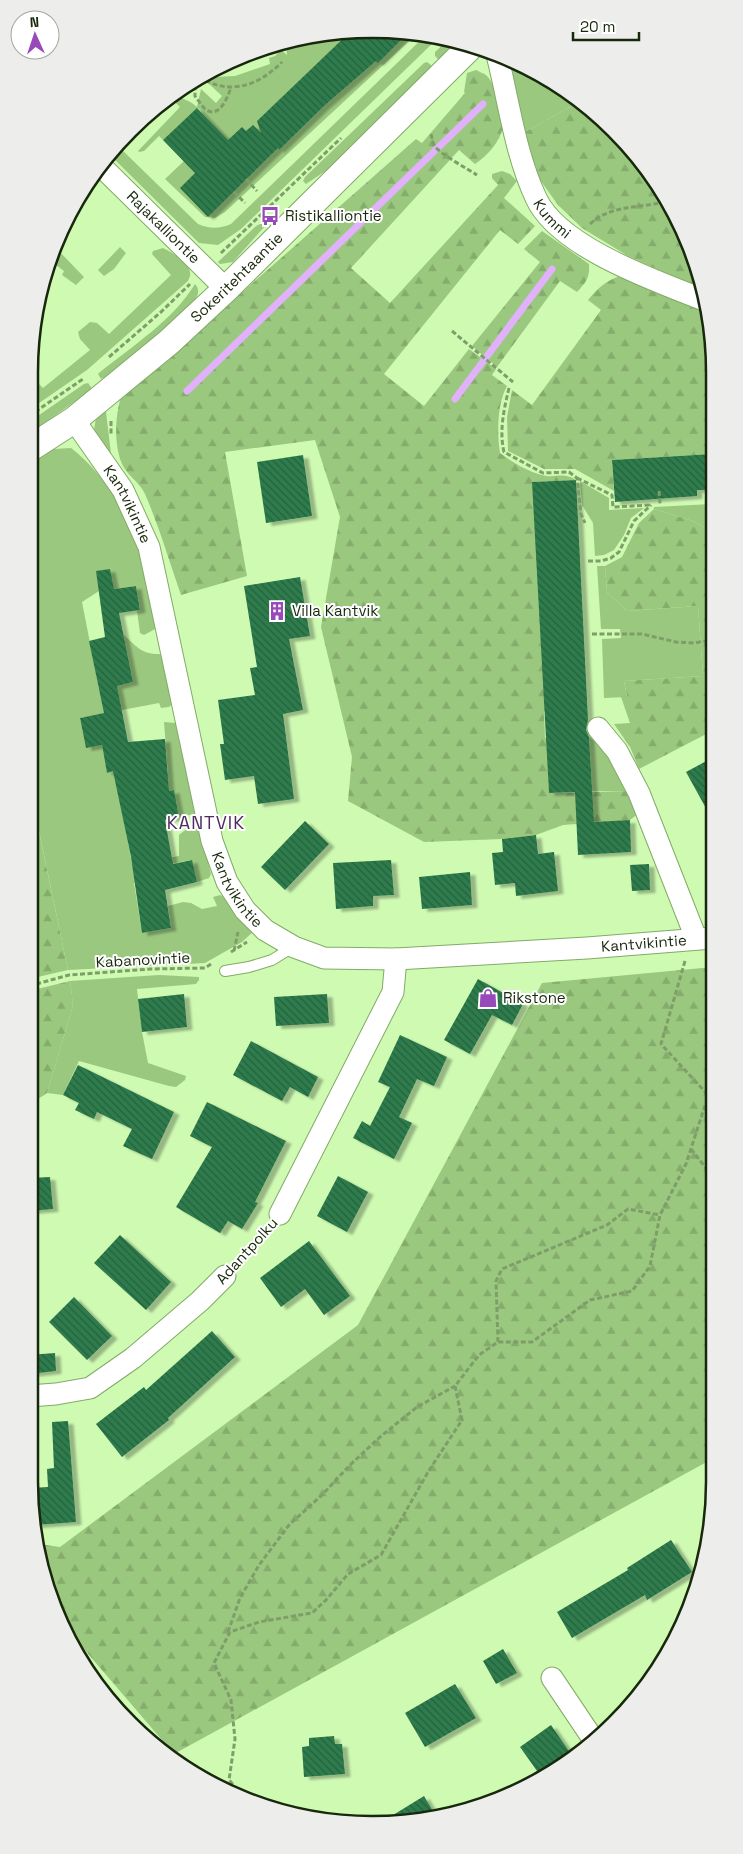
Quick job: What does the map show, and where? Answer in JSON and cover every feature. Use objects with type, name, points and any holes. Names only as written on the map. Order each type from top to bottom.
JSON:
[{"type":"street","name":"Sokeritehtaantie","points":[[38,443],[74,420],[169,342],[226,289],[466,51]]},
{"type":"street","name":"Kummi","points":[[499,63],[517,144],[536,199],[556,225],[593,252],[697,297]]},
{"type":"street","name":"Rajakalliontie","points":[[106,170],[226,289]]},
{"type":"street","name":"Kantvikintie","points":[[74,420],[123,490],[149,547],[212,842],[227,882],[245,910],[265,930],[294,946],[324,958],[396,959],[586,948],[700,938]]},
{"type":"street","points":[[598,728],[617,751],[640,793],[700,938]]},
{"type":"street","name":"Adantpolku","points":[[280,1214],[393,992],[396,959]]},
{"type":"street","name":"Adantpolku","points":[[38,1395],[90,1388],[134,1358],[200,1301],[225,1276]]},
{"type":"street","points":[[552,1678],[590,1735]]},
{"type":"lane","points":[[225,971],[249,967],[272,960],[294,946]]},
{"type":"path","points":[[207,81],[224,87],[238,88],[259,80],[272,72],[282,62]]},
{"type":"path","points":[[195,88],[194,96],[206,110],[213,111],[222,107],[227,100],[231,87]]},
{"type":"path","points":[[431,134],[434,145],[442,154],[452,158],[477,175]]},
{"type":"path","points":[[103,362],[161,312],[342,137]]},
{"type":"path","points":[[246,179],[257,191]]},
{"type":"path","points":[[234,192],[244,203]]},
{"type":"path","points":[[576,240],[598,216],[612,211],[660,203]]},
{"type":"path","points":[[452,331],[513,382]]},
{"type":"path","points":[[38,410],[89,375],[111,407],[111,437]]},
{"type":"path","points":[[509,388],[503,411],[502,443],[504,452],[543,472],[569,472],[577,478],[612,495],[613,507],[651,505],[634,521],[619,552],[601,561],[588,561]]},
{"type":"path","points":[[577,478],[581,514],[585,522]]},
{"type":"path","points":[[659,491],[660,504]]},
{"type":"path","points":[[592,634],[642,634],[676,642],[694,643],[706,641]]},
{"type":"path","points":[[226,955],[265,930]]},
{"type":"path","points":[[700,938],[661,1044],[706,1092]]},
{"type":"path","name":"Kabanovintie","points":[[38,984],[69,975],[150,969],[205,968],[212,963]]},
{"type":"path","points":[[225,1642],[240,1598],[258,1565],[289,1525],[380,1438],[417,1407],[455,1386],[479,1355],[498,1342],[532,1342],[590,1300],[632,1291],[650,1266],[660,1215],[686,1164],[706,1100]]},
{"type":"path","points":[[691,1148],[706,1167]]},
{"type":"path","points":[[498,1342],[496,1281],[502,1270],[607,1225],[628,1209],[660,1215]]},
{"type":"path","name":"Adantpolku","points":[[225,1276],[280,1214]]},
{"type":"path","points":[[237,1788],[230,1780],[236,1739],[231,1700],[214,1663],[230,1632],[259,1622],[312,1613],[348,1574],[381,1555],[428,1472],[462,1420],[455,1386]]},
{"type":"green space","points":[[350,38],[411,40],[225,212],[215,218],[205,217],[165,179],[184,161],[179,156],[212,124],[198,108],[163,140],[159,136],[144,151],[138,151],[180,107],[175,102],[181,98],[197,107],[201,89],[216,103],[222,96],[207,82],[213,78],[235,76],[270,64],[269,58],[275,56],[281,50],[287,55],[287,49],[328,40]]},
{"type":"green space","points":[[420,41],[433,43],[241,229],[218,245],[199,243],[114,159],[122,149],[198,224],[214,228],[231,224]]},
{"type":"green space","points":[[442,45],[453,48],[439,60],[435,56],[435,52]]},
{"type":"green space","points":[[427,62],[431,65],[431,69],[336,164],[306,184],[303,181],[305,177]]},
{"type":"green space","points":[[512,69],[538,82],[573,105],[525,132]]},
{"type":"green space","points":[[476,70],[486,75],[490,80],[499,100],[503,115],[503,127],[496,143],[475,164],[459,150],[351,268],[390,303],[498,185],[492,178],[492,174],[502,171],[510,174],[517,181],[504,198],[535,226],[518,244],[500,230],[384,374],[424,406],[469,349],[496,369],[492,375],[507,386],[501,401],[499,419],[498,437],[500,453],[520,466],[536,473],[546,476],[567,476],[576,480],[533,482],[550,710],[544,711],[545,738],[552,738],[548,763],[549,793],[629,791],[639,813],[630,820],[563,825],[536,835],[502,839],[424,842],[348,801],[352,757],[321,627],[340,517],[315,440],[225,452],[247,576],[181,595],[145,494],[122,464],[119,456],[116,424],[120,400],[416,139],[422,143],[465,93],[467,73]]},
{"type":"green space","points":[[573,105],[592,120],[623,151],[661,205],[680,244],[694,286],[628,256],[582,228],[558,205],[538,177],[525,132]]},
{"type":"green space","points":[[262,223],[265,226],[233,262],[220,264],[218,262],[256,226]]},
{"type":"green space","points":[[542,231],[589,264],[588,276],[577,292],[560,281],[497,367],[472,346],[540,262],[524,249]]},
{"type":"green space","points":[[120,247],[126,253],[114,269],[104,276],[98,270]]},
{"type":"green space","points":[[163,248],[180,258],[189,269],[190,276],[188,281],[87,370],[38,404],[38,383],[43,388],[90,350],[80,339],[78,332],[90,322],[97,323],[109,334],[171,275],[152,254],[153,251]]},
{"type":"green space","points":[[60,252],[84,277],[76,285],[62,275],[64,271],[55,264]]},
{"type":"green space","points":[[620,276],[699,307],[703,328],[706,372],[706,454],[612,460],[614,491],[575,469],[544,469],[508,451],[507,417],[512,390],[532,405],[601,310],[588,300],[602,285]]},
{"type":"green space","points":[[195,284],[198,294],[190,305],[135,354],[109,375],[101,379],[98,374],[164,321]]},
{"type":"green space","points":[[88,383],[91,390],[38,428],[38,416]]},
{"type":"green space","points":[[104,411],[106,412],[112,462],[93,435],[96,418]]},
{"type":"green space","points":[[71,448],[94,469],[105,483],[124,512],[138,542],[149,582],[157,628],[144,635],[140,633],[137,611],[140,610],[136,586],[99,591],[82,602],[99,689],[133,682],[123,634],[145,652],[162,654],[172,704],[169,707],[161,708],[159,703],[80,718],[86,747],[102,745],[107,772],[132,768],[147,776],[168,774],[164,722],[176,723],[195,814],[179,817],[174,790],[120,801],[132,864],[179,856],[179,835],[188,829],[196,828],[199,829],[211,874],[209,878],[197,882],[191,860],[170,864],[163,878],[134,883],[142,933],[171,928],[168,906],[183,902],[191,903],[202,909],[217,906],[213,897],[220,895],[255,930],[242,942],[205,963],[68,970],[38,826],[38,458],[53,449]]},
{"type":"green space","points":[[580,481],[609,498],[609,510],[644,508],[631,518],[624,535],[614,550],[604,555],[595,556],[593,523],[582,505]]},
{"type":"green space","points":[[706,504],[706,529],[693,521],[654,509],[654,507]]},
{"type":"green space","points":[[654,509],[693,521],[706,529],[706,734],[639,769],[630,747],[614,724],[630,723],[621,697],[627,696],[624,681],[703,676],[698,606],[627,611],[607,592],[605,566],[622,557],[639,523]]},
{"type":"green space","points":[[597,566],[605,566],[607,592],[627,611],[698,606],[703,676],[624,681],[627,697],[604,698],[602,639],[621,638],[620,629],[601,629]]},
{"type":"green space","points":[[589,737],[605,749],[629,791],[592,791]]},
{"type":"green space","points":[[38,827],[68,970],[38,977]]},
{"type":"green space","points":[[706,968],[706,1462],[176,1753],[168,1747],[78,1642],[55,1590],[43,1545],[60,1547],[358,1325],[542,983]]},
{"type":"green space","points":[[159,975],[199,977],[196,984],[137,989],[148,1063],[186,1076],[185,1080],[176,1087],[169,1086],[79,1061],[63,1095],[47,1093],[73,1006],[70,981]]},
{"type":"green space","points":[[70,981],[73,1006],[47,1093],[38,1099],[38,989]]},
{"type":"building","points":[[343,39],[402,39],[378,63],[376,61],[325,105],[279,150],[278,148],[208,217],[180,188],[195,173],[163,140],[197,108],[228,140],[242,127],[246,131],[253,125],[261,133],[257,121]]},
{"type":"building","points":[[706,454],[706,490],[697,490],[697,496],[615,502],[612,460]]},
{"type":"building","points":[[303,455],[312,516],[266,523],[257,462]]},
{"type":"building","points":[[576,480],[588,720],[586,730],[589,737],[594,822],[630,820],[631,852],[578,855],[575,792],[549,793],[532,482]]},
{"type":"building","points":[[110,569],[114,589],[136,586],[140,610],[119,613],[133,682],[117,686],[128,742],[165,739],[169,791],[174,790],[179,817],[165,820],[173,864],[192,860],[197,882],[165,890],[171,928],[142,933],[131,857],[113,771],[107,773],[102,745],[86,748],[80,718],[104,713],[89,641],[105,637],[96,571]]},
{"type":"building","points":[[300,577],[310,636],[289,639],[303,710],[283,714],[294,799],[258,804],[254,776],[225,780],[220,744],[224,744],[218,700],[255,695],[250,668],[257,667],[244,586]]},
{"type":"building","points":[[706,761],[706,808],[686,772]]},
{"type":"building","points":[[305,821],[329,844],[285,890],[261,867]]},
{"type":"building","points":[[536,835],[538,854],[554,852],[558,891],[516,896],[515,883],[495,885],[492,853],[503,852],[502,839]]},
{"type":"building","points":[[391,860],[394,895],[373,896],[373,906],[336,909],[333,863]]},
{"type":"building","points":[[649,864],[650,890],[632,891],[630,865]]},
{"type":"building","points":[[470,872],[472,905],[422,909],[419,877]]},
{"type":"building","points":[[478,979],[523,1004],[512,1025],[492,1015],[470,1054],[444,1040]]},
{"type":"building","points":[[184,994],[187,1027],[142,1032],[138,999]]},
{"type":"building","points":[[327,994],[329,1023],[276,1026],[274,997]]},
{"type":"building","points":[[400,1035],[447,1057],[434,1086],[417,1079],[399,1117],[412,1123],[394,1159],[353,1138],[362,1121],[370,1126],[390,1087],[378,1082]]},
{"type":"building","points":[[251,1041],[318,1077],[308,1097],[290,1087],[282,1101],[233,1075]]},
{"type":"building","points":[[78,1065],[174,1112],[152,1159],[123,1146],[132,1129],[97,1112],[94,1119],[75,1110],[79,1103],[63,1095]]},
{"type":"building","points":[[207,1102],[286,1141],[255,1202],[258,1203],[242,1229],[228,1221],[220,1233],[176,1207],[212,1147],[190,1136]]},
{"type":"building","points":[[338,1176],[368,1192],[347,1232],[317,1216]]},
{"type":"building","points":[[50,1177],[53,1209],[38,1210],[38,1178]]},
{"type":"building","points":[[120,1235],[171,1282],[146,1310],[94,1263]]},
{"type":"building","points":[[309,1241],[350,1296],[324,1315],[305,1289],[281,1307],[260,1278]]},
{"type":"building","points":[[74,1297],[112,1336],[87,1360],[49,1322]]},
{"type":"building","points":[[212,1331],[235,1357],[168,1418],[169,1420],[122,1457],[96,1424],[144,1387],[146,1390]]},
{"type":"building","points":[[55,1353],[56,1371],[38,1373],[38,1354]]},
{"type":"building","points":[[68,1421],[76,1522],[40,1525],[38,1488],[48,1487],[47,1469],[54,1468],[52,1422]]},
{"type":"building","points":[[671,1540],[692,1572],[647,1600],[645,1595],[572,1638],[557,1612],[628,1570],[627,1568]]},
{"type":"building","points":[[503,1649],[517,1673],[496,1684],[483,1661]]},
{"type":"building","points":[[455,1684],[476,1718],[425,1747],[405,1713]]},
{"type":"building","points":[[551,1725],[569,1751],[538,1772],[520,1747]]},
{"type":"building","points":[[334,1736],[335,1744],[342,1744],[345,1774],[304,1777],[302,1747],[309,1746],[309,1738]]},
{"type":"building","points":[[424,1796],[433,1811],[415,1814],[392,1816]]},
{"type":"waterway","points":[[187,391],[483,104]]},
{"type":"waterway","points":[[455,399],[552,269]]},
{"type":"place","name":"Ristikalliontie","points":[[270,216]]},
{"type":"place","name":"Villa Kantvik","points":[[277,611]]},
{"type":"place","name":"Rikstone","points":[[488,998]]},
{"type":"district","name":"KANTVIK","points":[[206,823]]}]
